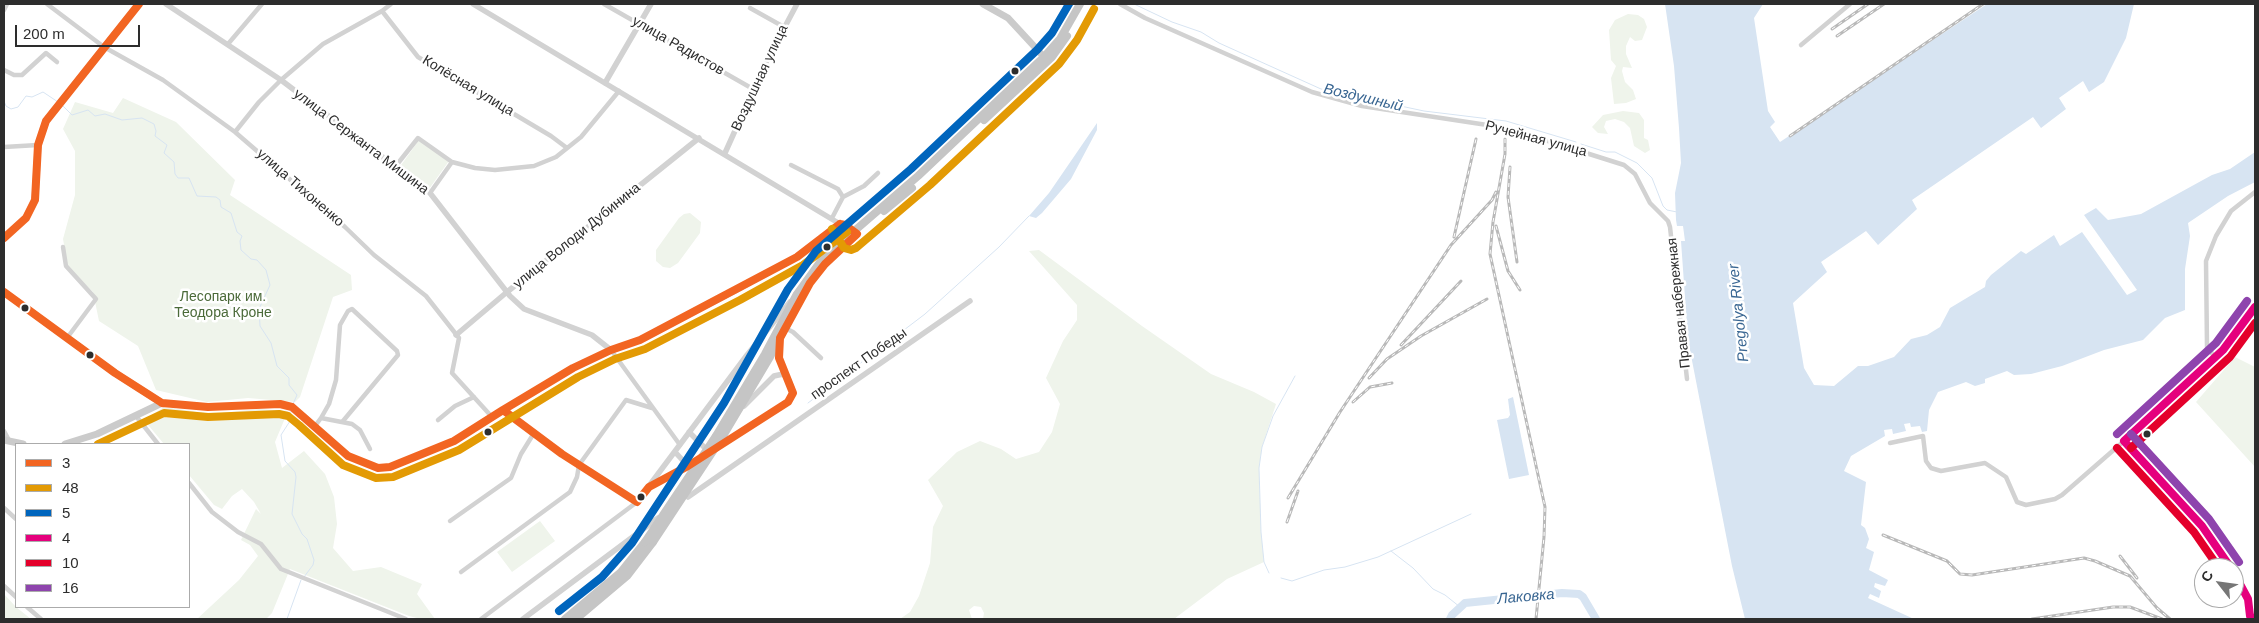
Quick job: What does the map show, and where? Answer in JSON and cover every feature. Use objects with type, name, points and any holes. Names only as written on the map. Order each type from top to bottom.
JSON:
[{"type":"main road","points":[[4,238],[26,218],[34,200],[38,145],[46,121],[139,4]]},
{"type":"main road","points":[[983,4],[1008,18],[1046,59]]},
{"type":"main road","points":[[1046,59],[1080,4]]},
{"type":"main road","points":[[719,436],[797,294],[823,258],[923,178],[1046,59],[1068,35],[1085,4]]},
{"type":"main road","points":[[576,619],[627,576],[719,436],[738,411],[786,328],[803,294],[816,275],[852,236]]},
{"type":"main road","points":[[4,292],[162,403],[97,434],[68,443]]},
{"type":"main road","points":[[565,619],[622,572],[649,542]]},
{"type":"street","points":[[4,10],[7,4]]},
{"type":"street","name":"улица Тихоненко","points":[[47,4],[104,47],[163,80],[235,132],[345,227],[374,255],[426,296],[456,335]]},
{"type":"street","name":"улица Сержанта Мишина","points":[[166,4],[281,80],[430,193],[507,292],[524,309],[592,335],[611,350],[680,445]]},
{"type":"street","points":[[228,44],[262,4]]},
{"type":"street","points":[[235,132],[259,102],[281,80],[323,44],[391,4]]},
{"type":"street","points":[[473,4],[725,153],[840,224],[845,225],[852,236]]},
{"type":"street","name":"улица Радистов","points":[[604,4],[753,89]]},
{"type":"street","points":[[605,83],[652,4]]},
{"type":"street","name":"Воздушная улица","points":[[725,153],[742,118],[745,105],[797,4]]},
{"type":"street","name":"Ручейная улица","points":[[1120,4],[1145,18],[1312,92],[1362,106],[1507,128],[1618,163],[1636,174],[1650,203],[1668,221],[1670,227]]},
{"type":"street","points":[[1801,45],[1850,4]]},
{"type":"street","points":[[750,8],[784,27]]},
{"type":"street","name":"Колёсная улица","points":[[382,11],[418,57],[551,136],[567,148]]},
{"type":"street","points":[[4,70],[14,75],[22,75],[46,53],[57,62]]},
{"type":"street","points":[[395,167],[418,138],[452,162],[475,168],[517,169],[556,157],[581,138],[619,91]]},
{"type":"street","name":"улица Володи Дубинина","points":[[456,335],[699,138]]},
{"type":"street","points":[[4,147],[38,145]]},
{"type":"street","points":[[430,193],[452,162]]},
{"type":"street","points":[[791,165],[838,189],[843,197]]},
{"type":"street","points":[[832,218],[843,197],[864,186],[878,173]]},
{"type":"street","points":[[2215,357],[2207,347],[2206,261],[2216,236],[2231,210],[2255,192]]},
{"type":"street","points":[[162,403],[208,408],[280,404],[292,408],[348,456],[378,468],[390,466],[442,447],[573,368],[611,350],[640,340],[797,258],[840,224]]},
{"type":"street","name":"Правая набережная","points":[[1670,227],[1687,379]]},
{"type":"street","points":[[63,247],[66,266],[96,300],[67,338]]},
{"type":"street","points":[[481,619],[637,502],[757,342],[797,294]]},
{"type":"street","points":[[4,298],[12,298]]},
{"type":"street","name":"проспект Победы","points":[[688,497],[970,301]]},
{"type":"street","points":[[1890,443],[1922,436],[1926,461],[1931,468],[1941,471],[1985,463],[2006,477],[2017,502],[2026,505],[2055,498],[2062,495],[2124,441],[2223,350],[2255,306]]},
{"type":"street","points":[[315,426],[329,404],[336,380],[340,325],[348,311],[352,309],[397,351],[398,355],[343,421]]},
{"type":"street","points":[[786,328],[794,332],[821,358]]},
{"type":"street","points":[[456,335],[459,338],[452,373],[492,417]]},
{"type":"street","points":[[721,445],[788,402],[792,393],[778,354],[780,338]]},
{"type":"street","points":[[757,342],[764,345],[765,354]]},
{"type":"street","points":[[738,411],[774,376],[783,374],[786,376]]},
{"type":"street","points":[[438,420],[455,406],[474,396]]},
{"type":"street","points":[[462,572],[570,492],[577,477],[578,465],[626,400],[652,408]]},
{"type":"street","points":[[503,410],[578,465],[637,502]]},
{"type":"street","points":[[136,416],[157,443]]},
{"type":"street","points":[[321,418],[352,424],[360,430],[370,449]]},
{"type":"street","points":[[4,431],[7,441]]},
{"type":"street","points":[[689,432],[704,447]]},
{"type":"street","points":[[450,521],[511,478],[521,454],[534,433]]},
{"type":"street","points":[[2124,441],[2202,526],[2224,558]]},
{"type":"street","points":[[649,487],[691,464],[675,452]]},
{"type":"street","points":[[190,484],[212,512],[238,532],[261,544],[281,569],[406,619]]},
{"type":"street","points":[[4,508],[15,518]]},
{"type":"street","points":[[523,619],[658,518]]},
{"type":"street","points":[[4,586],[15,596]]},
{"type":"street","points":[[2244,592],[2248,599],[2249,619]]},
{"type":"street","points":[[28,608],[41,619]]},
{"type":"green space","points":[[1628,14],[1638,15],[1644,19],[1647,27],[1642,40],[1635,41],[1630,37],[1626,46],[1626,54],[1632,68],[1623,67],[1622,71],[1625,82],[1633,90],[1636,99],[1626,103],[1614,104],[1611,78],[1616,66],[1611,60],[1609,30],[1615,20]]},
{"type":"green space","name":"Лесопарк им. Теодора Кроне","points":[[123,98],[176,122],[235,180],[230,195],[351,275],[352,290],[333,297],[300,397],[295,402],[248,398],[207,402],[156,390],[138,346],[99,321],[93,292],[68,268],[63,239],[75,195],[75,151],[63,129],[75,102],[113,113]]},
{"type":"green space","points":[[1623,111],[1639,113],[1644,120],[1644,138],[1648,140],[1650,150],[1645,153],[1634,146],[1630,128],[1624,122],[1615,119],[1606,121],[1604,127],[1608,134],[1598,133],[1592,127],[1603,115]]},
{"type":"green space","points":[[419,140],[449,161],[429,189],[399,168]]},
{"type":"green space","points":[[690,213],[701,222],[700,233],[678,263],[670,268],[663,267],[656,261],[656,250],[679,218],[684,214]]},
{"type":"green space","points":[[1039,250],[1211,374],[1254,392],[1276,404],[1262,447],[1259,468],[1264,562],[1227,579],[1174,619],[983,619],[984,613],[981,607],[974,606],[969,610],[972,619],[900,619],[910,612],[919,596],[930,563],[933,527],[943,506],[928,480],[957,452],[980,441],[1001,449],[1016,459],[1039,452],[1052,432],[1060,404],[1046,378],[1063,341],[1077,320],[1077,305],[1029,251]]},
{"type":"green space","points":[[2235,357],[2255,367],[2255,467],[2196,402]]},
{"type":"green space","points":[[164,407],[212,414],[259,409],[288,411],[275,442],[282,468],[304,451],[325,474],[334,497],[337,524],[333,548],[353,571],[381,567],[422,584],[417,594],[435,619],[421,619],[409,616],[290,569],[272,613],[266,619],[197,619],[239,580],[258,556],[250,545],[241,540],[256,509],[261,514],[254,502],[242,489],[232,496],[222,509],[214,505],[190,476],[190,443],[163,443],[144,420]]},
{"type":"green space","points":[[540,521],[555,541],[512,572],[497,552]]},
{"type":"green space","points":[[4,594],[15,608],[31,619],[4,619]]},
{"type":"water","name":"Pregolya River","points":[[1665,4],[1763,4],[1754,18],[1768,111],[1775,122],[1770,127],[1780,142],[1987,4],[2134,4],[2126,38],[2104,82],[2089,92],[2083,81],[2059,98],[2066,109],[2041,128],[2033,117],[1912,200],[1917,209],[1878,245],[1866,231],[1821,262],[1827,272],[1793,303],[1804,368],[1814,385],[1834,386],[1858,366],[1868,366],[1894,357],[1911,339],[1927,335],[1940,327],[1950,308],[1985,287],[1986,281],[1991,275],[2021,251],[2026,254],[2054,235],[2060,246],[2082,232],[2127,295],[2137,290],[2084,215],[2096,208],[2108,220],[2141,214],[2212,175],[2230,169],[2255,152],[2255,182],[2228,196],[2188,223],[2190,236],[2185,269],[2185,310],[2165,318],[2143,340],[2104,350],[2062,366],[2031,374],[2014,375],[2007,371],[1985,379],[1985,383],[1975,386],[1966,382],[1938,392],[1929,410],[1927,431],[1922,432],[1920,426],[1911,427],[1910,423],[1904,424],[1906,431],[1893,434],[1892,429],[1884,430],[1885,436],[1851,456],[1844,471],[1866,482],[1861,525],[1865,528],[1869,539],[1866,548],[1874,552],[1869,570],[1888,580],[1885,586],[1875,583],[1874,587],[1881,591],[1879,598],[1870,594],[1868,598],[1914,619],[1745,619],[1732,566],[1688,340],[1681,241],[1685,241],[1683,226],[1677,226],[1676,220],[1675,193],[1681,163],[1679,128],[1674,66]]},
{"type":"water","points":[[1097,123],[1097,130],[1071,179],[1042,213],[1036,218],[1029,216],[1049,193]]},
{"type":"water","points":[[1513,397],[1529,475],[1509,479],[1497,420],[1508,418],[1510,415],[1508,399]]},
{"type":"waterway","name":"Воздушный","points":[[1134,4],[1172,22],[1201,32],[1219,43],[1321,89],[1424,111],[1506,121],[1576,142]]},
{"type":"waterway","points":[[4,101],[6,106],[11,109],[18,107],[26,96],[32,97],[43,92],[58,102]]},
{"type":"waterway","points":[[63,106],[72,115],[88,110],[95,116],[105,114],[122,120],[142,118],[154,124],[155,136],[167,145],[164,153],[174,162],[175,174],[178,178],[189,178],[197,196],[216,197],[220,200],[221,207],[231,213],[237,232],[242,236],[240,241],[241,250],[251,259],[257,260],[266,270],[270,285],[259,309],[260,326],[271,343],[277,366],[289,378],[289,385],[297,395],[293,404]]},
{"type":"waterway","name":"Воздушный","points":[[1581,144],[1606,152],[1615,152],[1637,163],[1652,178],[1663,206],[1667,210],[1677,212]]},
{"type":"waterway","points":[[808,403],[925,314],[999,247],[1029,216]]},
{"type":"waterway","points":[[1269,573],[1264,562],[1261,532],[1259,468],[1262,447],[1273,416],[1295,376]]},
{"type":"waterway","points":[[291,411],[290,421],[281,435],[285,461],[295,472],[296,477],[292,514],[302,534],[307,539],[314,560],[313,565],[304,577]]},
{"type":"waterway","points":[[1281,578],[1292,581],[1324,570],[1345,567],[1378,557],[1471,514]]},
{"type":"waterway","points":[[1391,551],[1413,568],[1433,589],[1445,595],[1460,607]]},
{"type":"waterway","points":[[287,619],[301,580]]},
{"type":"waterway","name":"Лаковка","points":[[1450,619],[1465,603],[1562,593],[1579,594],[1583,597],[1596,619]]},
{"type":"railway","points":[[1832,29],[1868,4]]},
{"type":"railway","points":[[1837,36],[1884,4]]},
{"type":"railway","points":[[1790,136],[1983,4]]},
{"type":"railway","points":[[1454,237],[1476,139]]},
{"type":"railway","points":[[1505,139],[1505,154],[1493,222],[1490,254],[1545,507],[1536,619]]},
{"type":"railway","points":[[1510,167],[1508,197],[1517,262]]},
{"type":"railway","points":[[1288,498],[1340,412],[1451,245],[1492,200],[1496,192]]},
{"type":"railway","points":[[1496,226],[1508,271],[1520,290]]},
{"type":"railway","points":[[1401,345],[1461,281]]},
{"type":"railway","points":[[1369,378],[1387,359],[1421,336],[1487,299]]},
{"type":"railway","points":[[1353,402],[1370,387],[1392,383]]},
{"type":"railway","points":[[1287,522],[1298,491]]},
{"type":"railway","points":[[1883,535],[1947,561],[1960,574],[1972,575],[2084,558],[2095,561],[2130,576],[2157,608],[2170,619]]},
{"type":"railway","points":[[2120,556],[2137,578]]},
{"type":"railway","points":[[2032,619],[2113,607],[2130,607],[2162,619]]},
{"type":"transit line","name":"3","points":[[4,238],[26,218],[35,200],[38,145],[46,121],[139,4]]},
{"type":"transit line","name":"5","points":[[559,611],[602,577],[632,543],[724,403],[788,289],[816,251],[911,169],[1037,50],[1052,33],[1069,4]]},
{"type":"transit line","name":"48","points":[[832,229],[844,248],[851,250],[856,248],[930,185],[1059,64],[1077,40],[1094,9]]},
{"type":"transit line","name":"3","points":[[840,224],[845,225],[857,234],[825,264],[810,283],[780,338],[779,358],[793,393],[788,402],[688,466],[649,487],[637,502],[562,454],[503,410],[573,368],[611,350],[640,340],[797,257],[840,224]]},
{"type":"transit line","name":"48","points":[[100,443],[164,413],[208,417],[279,414],[288,416],[343,465],[376,478],[393,477],[459,450],[578,377],[615,359],[645,349],[740,300],[803,265],[847,232]]},
{"type":"transit line","name":"3","points":[[4,292],[115,373],[162,403]]},
{"type":"transit line","name":"16","points":[[2117,434],[2216,343],[2247,301]]},
{"type":"transit line","name":"4","points":[[2124,441],[2223,350],[2255,307]]},
{"type":"transit line","name":"10","points":[[2131,448],[2230,357],[2255,323]]},
{"type":"transit line","name":"3","points":[[162,403],[208,407],[280,404],[292,407],[348,456],[378,468],[390,467],[454,441],[503,410]]},
{"type":"transit line","name":"16","points":[[2131,434],[2209,519],[2236,558]]},
{"type":"transit line","name":"4","points":[[2124,441],[2202,526],[2224,558]]},
{"type":"transit line","name":"10","points":[[2117,448],[2194,532],[2212,558]]},
{"type":"transit line","name":"4","points":[[2244,592],[2248,599],[2250,616],[2255,619]]}]
